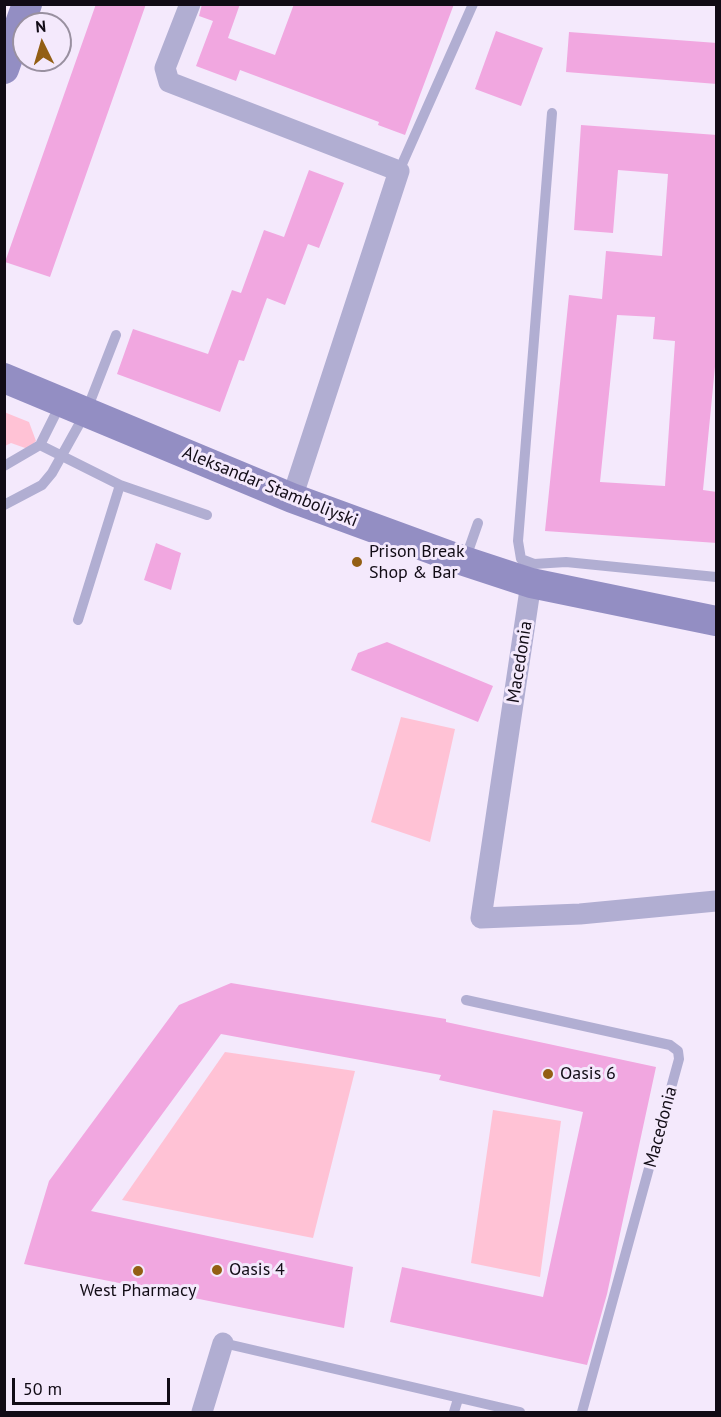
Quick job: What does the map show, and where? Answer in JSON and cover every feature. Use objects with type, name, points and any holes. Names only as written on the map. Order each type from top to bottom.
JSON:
[{"type":"street","points":[[4,69],[27,4]]},
{"type":"street","points":[[190,4],[165,68],[169,82],[399,171],[292,498]]},
{"type":"street","name":"Aleksandar Stamboliyski","points":[[4,378],[292,498],[464,561],[533,574],[717,621]]},
{"type":"street","name":"Macedonia","points":[[533,574],[481,918],[580,915],[717,901]]},
{"type":"street","points":[[202,1413],[223,1343]]},
{"type":"lane","points":[[399,171],[473,4]]},
{"type":"lane","points":[[552,113],[518,541],[521,559],[533,574],[566,562],[717,577]]},
{"type":"lane","points":[[4,466],[40,445],[74,407],[116,335]]},
{"type":"lane","points":[[4,505],[42,485],[61,458],[74,407]]},
{"type":"lane","points":[[40,445],[61,458],[120,485],[207,516]]},
{"type":"lane","points":[[78,620],[120,485]]},
{"type":"lane","points":[[464,561],[478,523]]},
{"type":"lane","name":"Macedonia","points":[[466,1000],[670,1045],[678,1051],[679,1059],[582,1413]]},
{"type":"lane","points":[[223,1343],[520,1413]]},
{"type":"lane","points":[[454,1413],[458,1399]]},
{"type":"shaded area","points":[[4,412],[29,422],[36,441],[28,449],[11,443],[5,446]]},
{"type":"shaded area","points":[[401,717],[455,729],[430,842],[371,822]]},
{"type":"shaded area","points":[[225,1052],[355,1071],[313,1238],[122,1200]]},
{"type":"shaded area","points":[[493,1110],[561,1121],[540,1277],[471,1263]]},
{"type":"building","points":[[96,4],[146,4],[50,277],[5,262]]},
{"type":"building","points":[[202,4],[240,4],[228,38],[275,55],[294,4],[454,4],[405,135],[378,125],[379,122],[240,70],[236,81],[196,66],[213,21],[199,16]]},
{"type":"building","points":[[496,31],[543,48],[521,106],[475,89]]},
{"type":"building","points":[[569,32],[717,43],[717,84],[566,72]]},
{"type":"building","points":[[581,125],[717,135],[717,346],[703,490],[717,492],[717,543],[545,531],[569,295],[602,299],[606,251],[662,256],[668,174],[618,170],[613,233],[574,230]],"holes":[[[617,315],[655,317],[653,339],[675,341],[665,486],[600,482]]]},
{"type":"building","points":[[309,170],[344,183],[319,248],[308,244],[285,305],[267,298],[244,361],[239,360],[220,412],[117,374],[133,329],[208,354],[232,290],[241,293],[264,230],[284,237]]},
{"type":"building","points":[[156,543],[181,553],[171,590],[144,580]]},
{"type":"building","points":[[387,642],[493,686],[478,722],[351,670],[358,653]]},
{"type":"building","points":[[231,983],[446,1019],[446,1022],[656,1067],[607,1294],[587,1365],[390,1322],[402,1267],[543,1297],[583,1112],[439,1080],[441,1075],[221,1034],[91,1211],[353,1267],[344,1328],[24,1264],[49,1181],[179,1005]]},
{"type":"place","name":"Prison Break Shop & Bar","points":[[357,562]]},
{"type":"place","name":"Oasis 6","points":[[548,1074]]},
{"type":"place","name":"Oasis 4","points":[[217,1270]]},
{"type":"place","name":"West Pharmacy","points":[[138,1271]]}]
